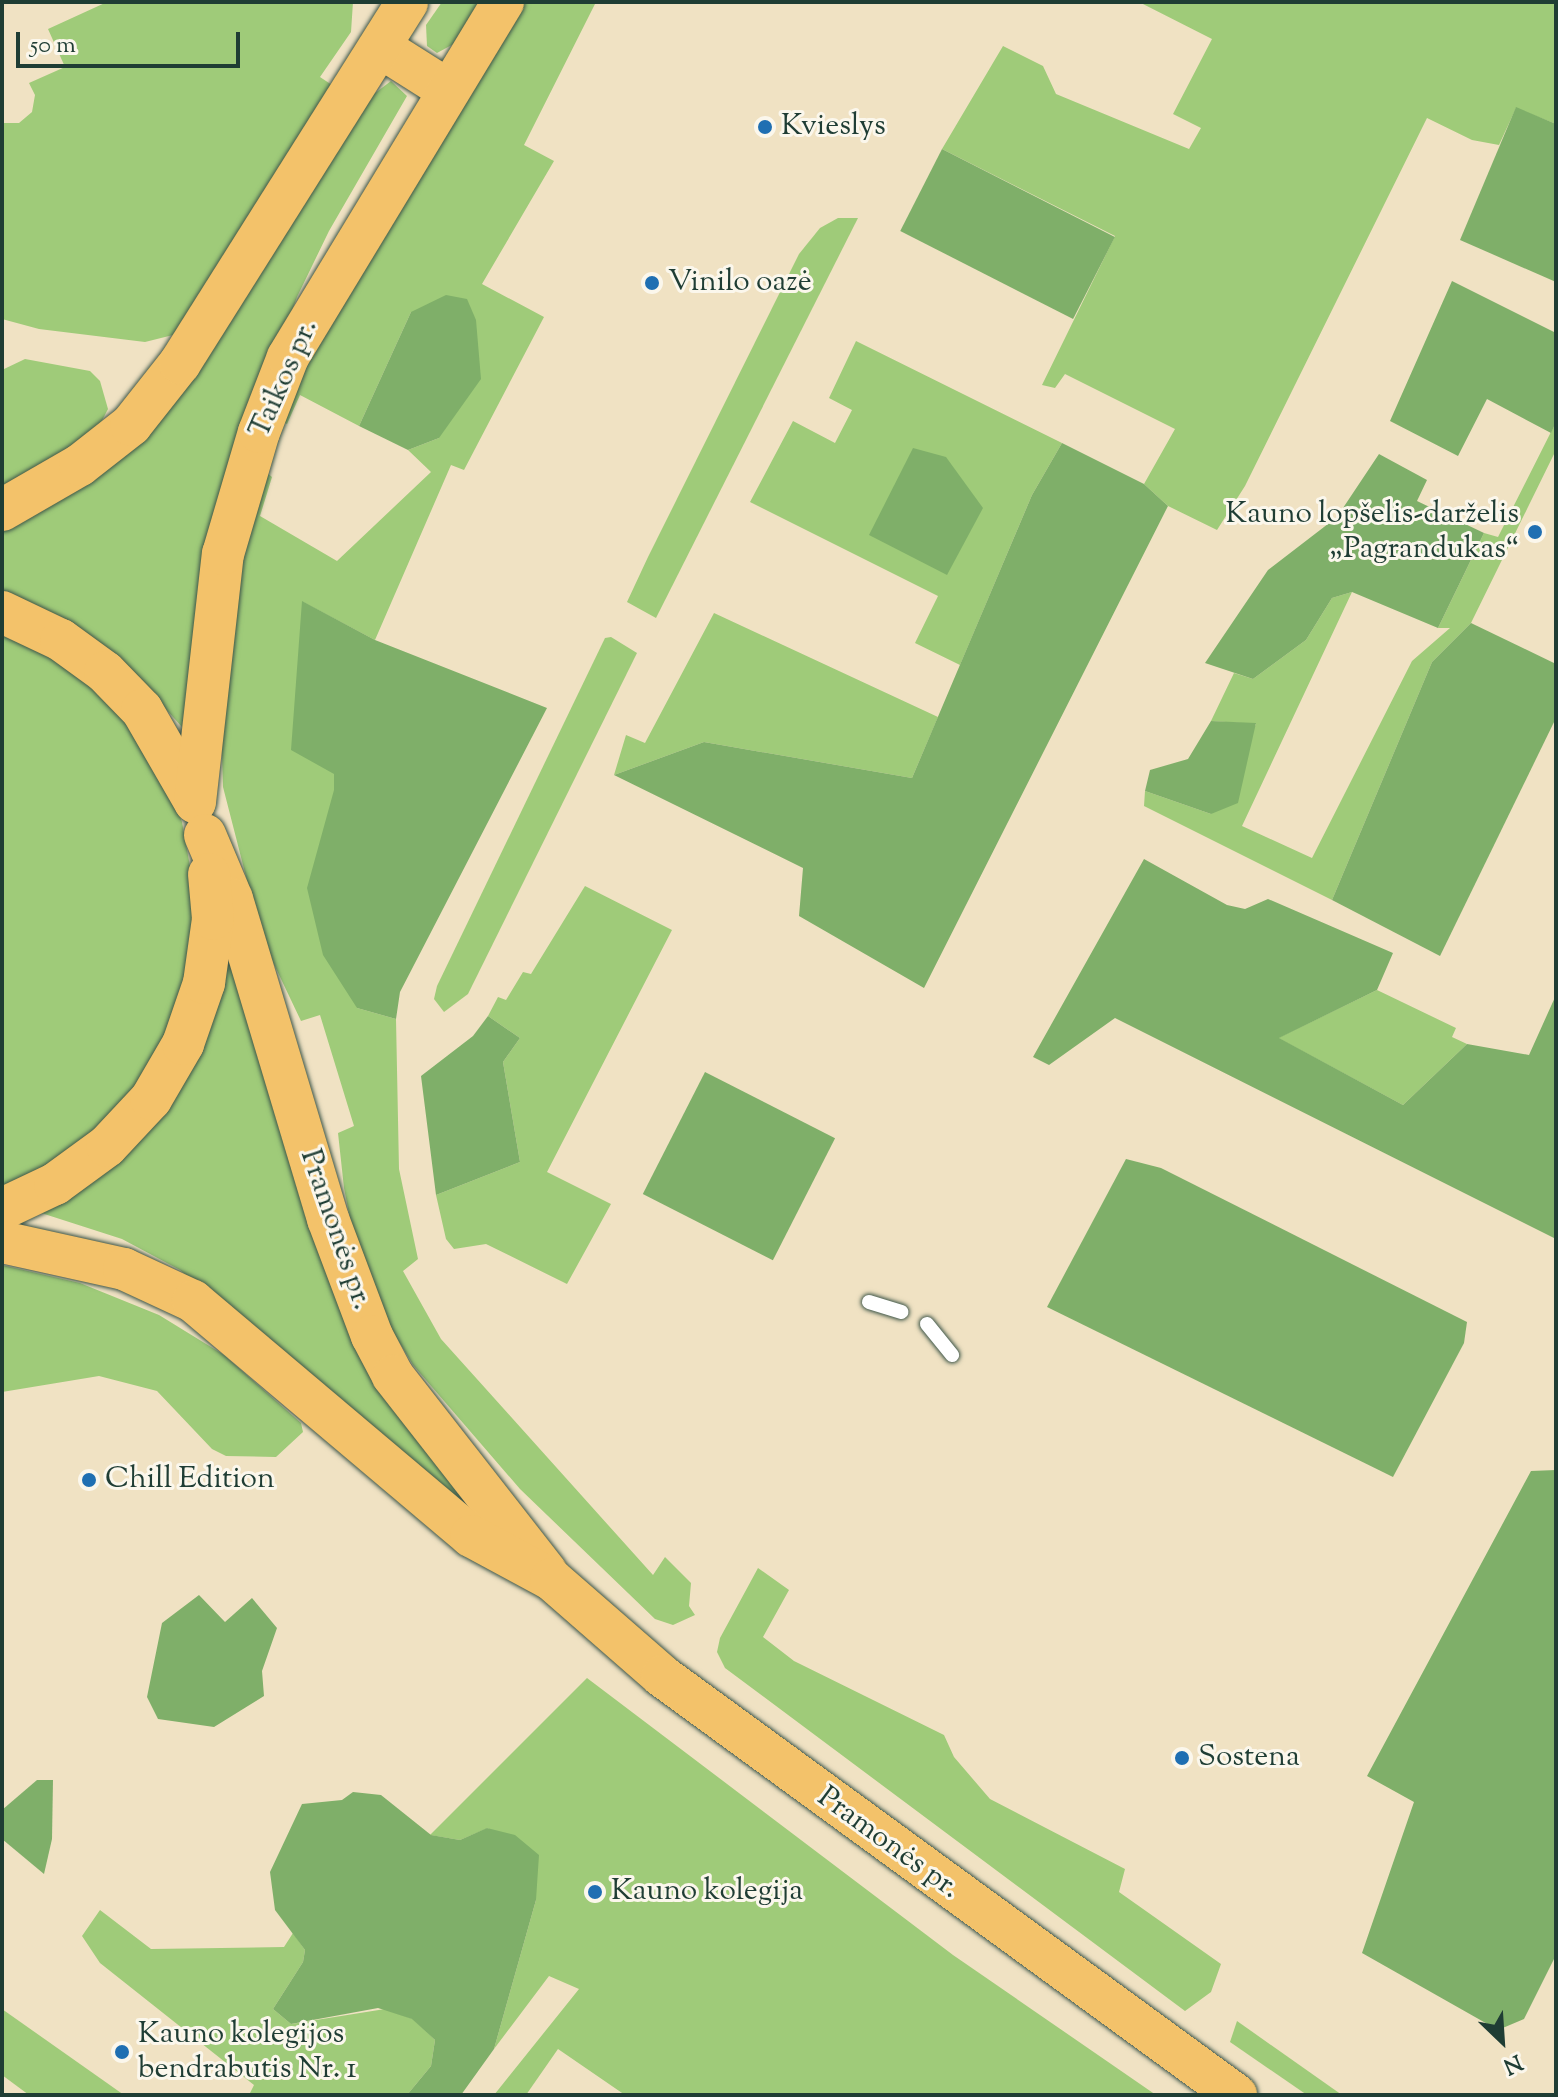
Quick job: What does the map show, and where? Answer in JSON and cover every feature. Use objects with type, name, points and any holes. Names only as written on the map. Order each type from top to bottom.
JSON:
[{"type":"main road","points":[[2,510],[80,465],[131,425],[225,299],[407,2]]},
{"type":"main road","name":"Taikos pr.","points":[[200,818],[223,554],[259,432],[288,357],[503,2]]},
{"type":"main road","points":[[380,47],[448,90]]},
{"type":"main road","name":"Pramonės pr.","points":[[2,612],[61,640],[105,672],[142,710],[172,755],[232,899],[328,1219],[372,1336],[393,1376],[551,1579],[674,1685],[1236,2095]]},
{"type":"main road","points":[[2,1209],[55,1184],[107,1146],[151,1099],[183,1044],[204,983],[213,919],[200,818]]},
{"type":"main road","name":"Pramonės pr.","points":[[8,1245],[124,1269],[193,1301],[471,1536],[551,1579]]},
{"type":"lane","points":[[869,1302],[901,1312]]},
{"type":"lane","points":[[927,1324],[952,1355]]},
{"type":"green space","points":[[107,2],[353,2],[351,32],[320,77],[335,87],[181,333],[145,342],[39,329],[2,319],[2,123],[19,123],[32,112],[35,95],[29,83],[65,67],[48,29]]},
{"type":"green space","points":[[442,2],[484,2],[461,40],[437,53],[427,46],[426,25]]},
{"type":"green space","points":[[524,2],[596,2],[524,145],[554,161],[482,284],[544,317],[464,470],[451,465],[375,640],[303,602],[334,774],[357,1008],[396,1019],[399,1169],[418,1259],[403,1271],[441,1339],[653,1575],[665,1557],[691,1583],[689,1606],[695,1615],[673,1625],[655,1619],[520,1489],[413,1365],[380,1310],[355,1244],[344,1188],[338,1133],[354,1126],[320,1015],[301,1021],[262,939],[223,787],[221,722],[241,568],[266,472],[272,477],[260,516],[337,561],[431,472],[408,450],[439,438],[411,312],[359,426],[300,395],[287,424],[279,420],[318,341]]},
{"type":"green space","points":[[1139,2],[1556,2],[1556,124],[1516,108],[1499,145],[1472,140],[1427,118],[1245,486],[1217,530],[1168,506],[1144,484],[1175,429],[1065,374],[1055,388],[1042,385],[1115,236],[942,149],[1003,46],[1043,66],[1056,94],[1189,149],[1201,128],[1173,114],[1212,39]]},
{"type":"green space","points":[[391,81],[407,96],[329,231],[297,297],[211,530],[182,727],[137,677],[2,594],[2,532],[92,478],[370,97]]},
{"type":"green space","points":[[1516,107],[1556,124],[1556,282],[1460,240]]},
{"type":"green space","points":[[942,149],[1115,237],[1073,319],[900,231]]},
{"type":"green space","points":[[838,218],[858,218],[656,618],[627,602],[799,254],[820,228]]},
{"type":"green space","points":[[1452,281],[1556,333],[1556,422],[1551,433],[1487,399],[1458,456],[1390,421]]},
{"type":"green space","points":[[446,295],[467,299],[476,320],[481,379],[439,438],[408,450],[359,426],[411,312]]},
{"type":"green space","points":[[856,341],[1062,443],[1032,495],[960,665],[915,643],[938,596],[750,502],[793,421],[835,443],[852,410],[829,398]]},
{"type":"green space","points":[[25,359],[90,371],[100,381],[108,409],[95,434],[2,492],[2,370]]},
{"type":"green space","points":[[1556,422],[1556,450],[1471,623],[1432,662],[1332,900],[1144,806],[1145,791],[1211,814],[1256,724],[1211,721],[1234,673],[1253,679],[1306,640],[1332,598],[1352,592],[1242,826],[1312,858],[1412,661],[1450,628],[1438,628],[1484,533],[1498,537]]},
{"type":"green space","points":[[1062,443],[1144,484],[1168,506],[924,988],[799,916],[803,868],[614,775],[704,742],[912,778],[1032,495]]},
{"type":"green space","points":[[913,448],[946,457],[983,508],[947,575],[869,535]]},
{"type":"green space","points":[[1379,454],[1427,480],[1417,501],[1484,533],[1438,628],[1352,592],[1332,598],[1306,640],[1253,679],[1205,663],[1268,570],[1337,517]]},
{"type":"green space","points":[[302,601],[375,640],[547,708],[400,992],[396,1019],[357,1008],[323,955],[307,888],[334,790],[334,774],[291,750]]},
{"type":"green space","points":[[714,613],[938,717],[912,778],[704,742],[614,775],[626,735],[645,743]]},
{"type":"green space","points":[[1471,623],[1556,664],[1556,718],[1440,956],[1332,900],[1432,662]]},
{"type":"green space","points":[[2,631],[79,673],[132,725],[169,788],[182,822],[195,894],[189,967],[166,1037],[127,1099],[101,1126],[42,1169],[2,1188]]},
{"type":"green space","points":[[611,637],[637,653],[468,994],[444,1012],[434,999],[437,986],[605,638]]},
{"type":"green space","points":[[1211,721],[1256,723],[1238,803],[1211,814],[1145,791],[1150,770],[1188,759]]},
{"type":"green space","points":[[1144,859],[1227,905],[1245,909],[1268,899],[1393,953],[1377,990],[1279,1038],[1403,1105],[1467,1044],[1529,1055],[1556,995],[1556,1239],[1115,1018],[1049,1065],[1033,1057]]},
{"type":"green space","points":[[585,886],[672,930],[547,1172],[611,1204],[567,1284],[486,1244],[454,1249],[446,1239],[436,1195],[520,1162],[503,1062],[520,1038],[488,1016],[498,997],[506,1000],[523,972],[531,974]]},
{"type":"green space","points":[[227,947],[366,1367],[462,1499],[458,1503],[180,1270],[122,1239],[35,1211],[74,1189]]},
{"type":"green space","points":[[1377,990],[1456,1028],[1452,1037],[1467,1044],[1403,1105],[1278,1038]]},
{"type":"green space","points":[[488,1016],[520,1038],[503,1062],[520,1162],[436,1195],[421,1076],[473,1036]]},
{"type":"green space","points":[[705,1072],[835,1138],[773,1260],[643,1194]]},
{"type":"green space","points":[[1126,1159],[1161,1168],[1467,1322],[1464,1343],[1393,1477],[1047,1307]]},
{"type":"green space","points":[[2,1265],[80,1283],[159,1315],[224,1355],[301,1423],[303,1432],[276,1457],[226,1456],[212,1449],[157,1391],[99,1376],[2,1392]]},
{"type":"green space","points":[[1556,1470],[1556,1955],[1524,2019],[1498,2030],[1362,1953],[1414,1802],[1367,1776],[1531,1471]]},
{"type":"green space","points":[[758,1568],[789,1590],[763,1637],[794,1661],[944,1735],[954,1757],[990,1799],[1125,1869],[1119,1892],[1221,1964],[1211,1992],[1185,2011],[725,1668],[717,1652],[720,1638]]},
{"type":"green space","points":[[199,1595],[225,1622],[252,1598],[277,1628],[262,1671],[264,1696],[214,1727],[158,1719],[147,1697],[162,1623]]},
{"type":"green space","points":[[587,1678],[953,1955],[1156,2095],[625,2095],[558,2049],[526,2095],[494,2095],[579,1989],[549,1976],[494,2049],[536,1900],[488,1828],[460,1840],[430,1835]]},
{"type":"green space","points":[[37,1780],[53,1780],[52,1839],[44,1874],[2,1839],[2,1810]]},
{"type":"green space","points":[[353,1792],[381,1795],[431,1835],[460,1840],[487,1828],[515,1835],[539,1855],[536,1900],[494,2049],[461,2095],[407,2095],[431,2066],[435,2040],[412,2019],[378,2008],[291,2024],[273,2009],[303,1962],[305,1950],[275,1910],[270,1872],[302,1804],[342,1800]]},
{"type":"green space","points":[[100,1910],[151,1949],[284,1947],[293,1933],[305,1950],[303,1962],[273,2009],[291,2024],[385,2009],[413,2019],[435,2040],[431,2066],[407,2095],[249,2095],[254,2085],[100,1963],[82,1936]]},
{"type":"green space","points":[[2,2009],[124,2095],[29,2095],[2,2075]]},
{"type":"green space","points":[[1237,2021],[1342,2095],[1307,2095],[1230,2042]]},
{"type":"place","name":"Kvieslys","points":[[765,127]]},
{"type":"place","name":"Vinilo oazė","points":[[652,283]]},
{"type":"place","name":"Kauno lopšelis-darželis „Pagrandukas“","points":[[1535,532]]},
{"type":"place","name":"Chill Edition","points":[[89,1480]]},
{"type":"place","name":"Sostena","points":[[1182,1758]]},
{"type":"place","name":"Kauno kolegija","points":[[595,1892]]},
{"type":"place","name":"Kauno kolegijos bendrabutis Nr. 1","points":[[122,2052]]}]
